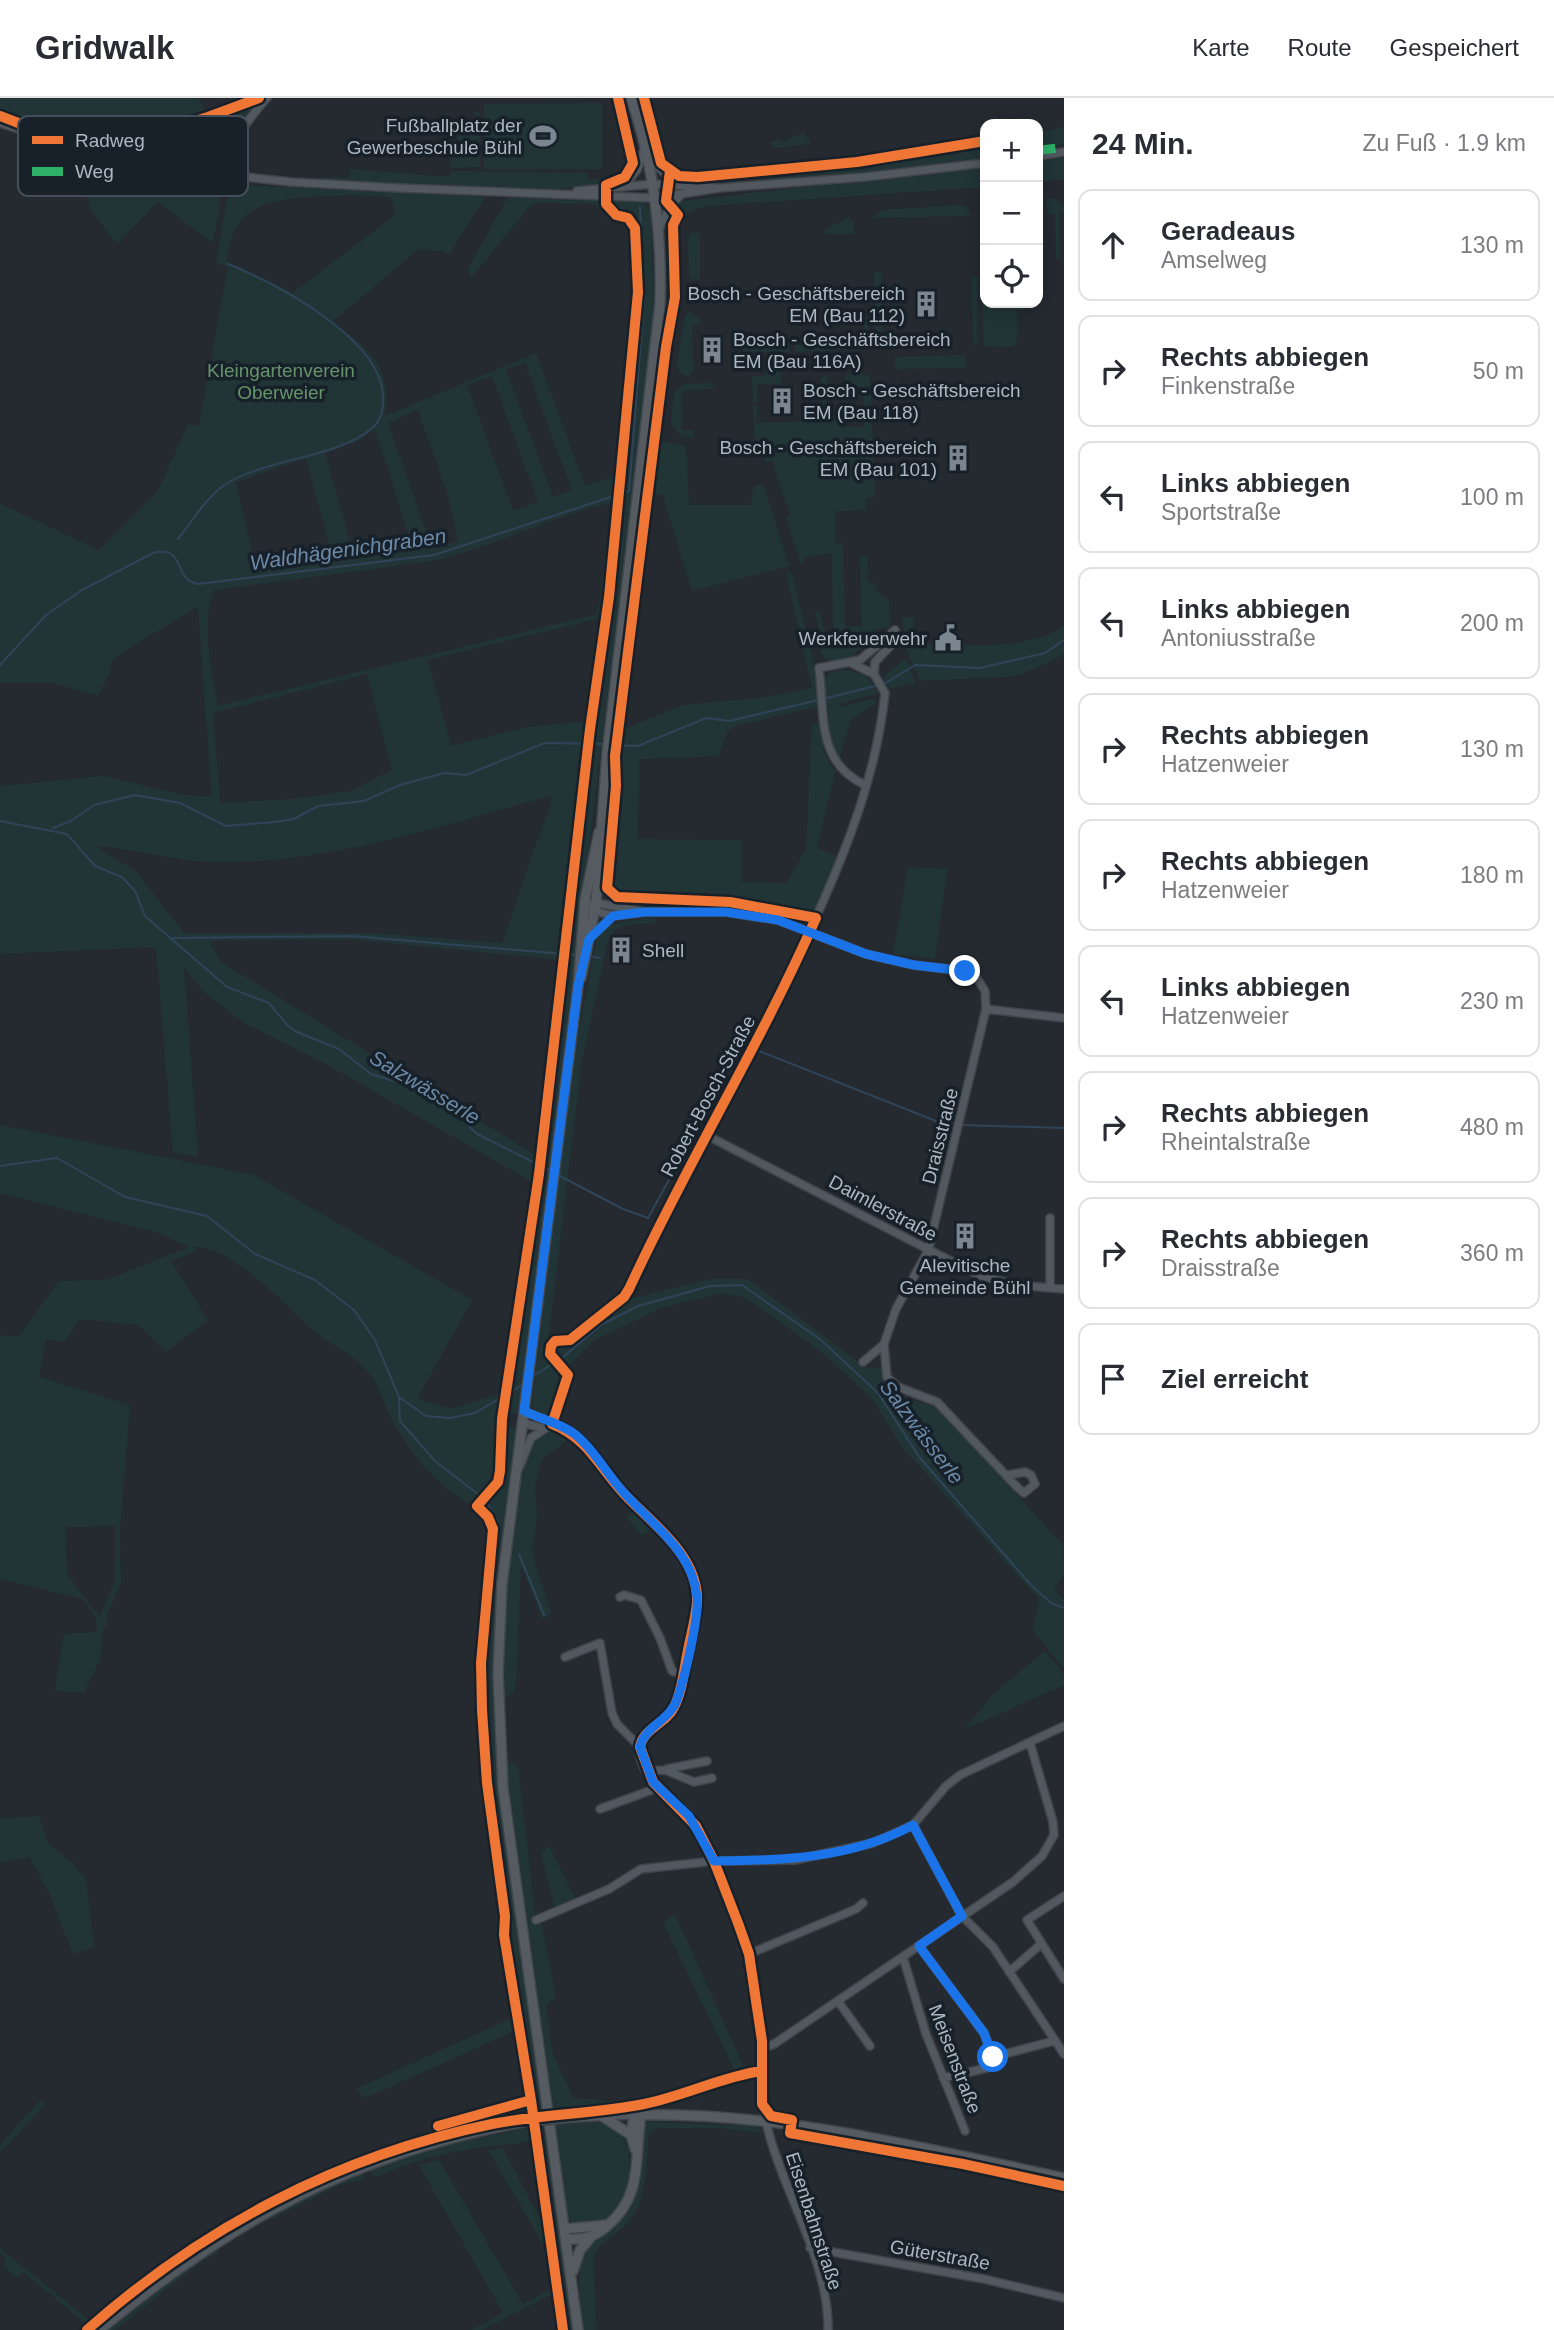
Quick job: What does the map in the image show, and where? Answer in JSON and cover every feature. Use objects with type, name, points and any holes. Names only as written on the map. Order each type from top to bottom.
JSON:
[{"type":"main road","points":[[578,2330],[511,1848],[499,1725],[499,1637],[515,1479],[578,986],[595,907],[609,735],[660,304],[659,230],[655,198],[646,146],[631,98]]},
{"type":"main road","points":[[585,945],[584,905],[590,861],[599,832]]},
{"type":"main road","points":[[571,2276],[577,2257],[591,2236],[611,2223],[631,2200],[635,2187],[637,2115]]},
{"type":"main road","points":[[637,2115],[766,2123],[965,2157],[1064,2178]]},
{"type":"main road","points":[[635,2149],[631,2135],[637,2115]]},
{"type":"main road","points":[[602,2116],[631,2135]]},
{"type":"main road","points":[[566,2234],[611,2223]]},
{"type":"main road","points":[[566,2234],[591,2236]]},
{"type":"street","points":[[248,120],[267,98]]},
{"type":"street","points":[[0,123],[18,128]]},
{"type":"street","points":[[625,185],[638,170],[646,146]]},
{"type":"street","points":[[1043,155],[1064,152]]},
{"type":"street","points":[[648,158],[668,176],[687,184]]},
{"type":"street","points":[[248,178],[399,188],[655,198],[719,188],[864,177],[980,164]]},
{"type":"street","points":[[568,193],[653,184],[719,188]]},
{"type":"street","points":[[659,230],[670,206],[680,196]]},
{"type":"street","points":[[865,785],[841,771],[832,759],[827,746],[819,668],[860,660],[895,630],[894,642],[875,662],[876,676]]},
{"type":"street","points":[[851,663],[876,676]]},
{"type":"street","name":"Robert-Bosch-Straße","points":[[629,1289],[662,1218],[757,1041],[848,845],[884,704],[885,690],[876,676]]},
{"type":"street","points":[[584,905],[644,912],[726,912],[778,920],[866,954],[914,965],[965,971],[976,978],[985,991],[986,1009],[1064,1018]]},
{"type":"street","points":[[595,907],[613,916],[644,912]]},
{"type":"street","points":[[585,945],[613,916]]},
{"type":"street","name":"Draisstraße","points":[[986,1009],[928,1251],[896,1309],[884,1345],[887,1377],[898,1387],[937,1402],[1008,1475]]},
{"type":"street","name":"Daimlerstraße","points":[[708,1136],[978,1275],[1016,1285],[1064,1289]]},
{"type":"street","points":[[1050,1218],[1050,1287]]},
{"type":"street","points":[[863,1362],[884,1345]]},
{"type":"street","points":[[524,1411],[581,1440],[626,1496],[662,1529],[692,1576],[698,1600],[674,1708],[666,1719],[645,1734],[640,1747],[617,1724],[611,1713],[600,1643],[565,1657]]},
{"type":"street","points":[[523,1423],[542,1428]]},
{"type":"street","points":[[515,1479],[527,1444],[542,1428],[552,1424]]},
{"type":"street","points":[[620,1597],[624,1595],[641,1600],[660,1638],[672,1671],[683,1675]]},
{"type":"street","points":[[536,1920],[610,1889],[641,1869],[714,1861],[815,1857],[873,1843],[913,1825],[953,1780],[1064,1726]]},
{"type":"street","points":[[763,2048],[774,2044],[919,1946],[1019,1876],[1042,1856],[1050,1843],[1053,1822],[1030,1742]]},
{"type":"street","name":"Eisenbahnstraße","points":[[640,1747],[647,1771],[657,1788],[689,1816],[714,1861],[749,1954],[763,2048],[762,2094],[766,2123],[810,2248],[823,2292],[828,2330]]},
{"type":"street","points":[[647,1771],[707,1761]]},
{"type":"street","points":[[660,1769],[694,1782],[712,1778]]},
{"type":"street","points":[[600,1809],[657,1788]]},
{"type":"street","points":[[913,1825],[962,1916],[993,1947],[1063,2051]]},
{"type":"street","points":[[1064,1896],[1027,1920],[1064,1979]]},
{"type":"street","points":[[749,1954],[856,1909],[863,1903]]},
{"type":"street","points":[[1009,1972],[1041,1944]]},
{"type":"street","points":[[919,1946],[984,2033],[993,2057]]},
{"type":"street","name":"Meisenstraße","points":[[903,1957],[943,2078],[965,2131]]},
{"type":"street","points":[[838,2001],[870,2046]]},
{"type":"street","points":[[943,2078],[987,2068],[993,2057],[1054,2040]]},
{"type":"street","points":[[101,2330],[205,2250],[298,2195],[405,2152],[524,2123],[637,2115]]},
{"type":"street","name":"Güterstraße","points":[[810,2248],[984,2279],[1064,2298]]},
{"type":"green space","points":[[0,98],[199,98],[208,116],[18,116],[18,121],[0,115]]},
{"type":"green space","points":[[261,100],[248,116],[213,116]]},
{"type":"green space","name":"Fußballplatz der Gewerbeschule Bühl","points":[[602,103],[602,169],[484,169],[484,104]]},
{"type":"green space","points":[[474,112],[480,112],[480,167],[451,168],[450,157],[458,156],[458,120],[474,120]]},
{"type":"green space","points":[[1064,127],[1064,144],[1043,149],[1043,132]]},
{"type":"green space","points":[[804,132],[811,144],[774,148],[769,143],[778,139],[781,143]]},
{"type":"green space","points":[[980,143],[980,160],[812,178],[693,181],[671,176],[672,173],[694,179],[843,165]]},
{"type":"green space","points":[[1064,158],[1064,180],[1043,182],[1043,160]]},
{"type":"green space","points":[[980,167],[980,187],[707,206],[687,214],[676,228],[676,215],[673,218],[675,297],[664,348],[615,739],[661,339],[671,287],[672,211],[676,214],[675,207],[683,201]]},
{"type":"green space","points":[[350,169],[450,177],[450,171],[587,173],[587,179],[607,179],[598,187],[538,190],[321,181],[321,177],[350,178]]},
{"type":"green space","name":"Kleingartenverein Oberweier","points":[[248,185],[485,197],[449,255],[440,251],[419,249],[332,322],[358,341],[375,360],[385,384],[385,416],[536,353],[585,486],[618,475],[605,617],[428,660],[451,746],[527,727],[589,721],[560,960],[348,939],[209,941],[221,962],[537,1156],[534,1183],[326,1064],[245,1023],[207,995],[184,968],[198,1157],[173,1152],[156,947],[0,954],[0,786],[104,776],[183,795],[212,797],[198,607],[129,648],[111,662],[110,672],[98,696],[53,683],[0,683],[0,504],[99,550],[158,491],[188,424],[199,426],[228,267],[216,263],[228,196],[248,196]],"holes":[[[308,197],[390,197],[396,214],[293,293],[227,261],[232,238],[241,221],[254,210],[270,203]],[[525,363],[572,490],[553,497],[506,370]],[[492,376],[538,502],[513,511],[467,385]],[[418,410],[449,498],[458,542],[431,546],[388,423]],[[375,429],[413,548],[427,546],[256,571],[236,482],[306,458],[333,559],[354,556],[325,453],[360,440]],[[611,503],[598,614],[218,706],[210,664],[208,630],[210,601],[214,590],[432,561]],[[367,674],[392,770],[351,791],[293,799],[220,803],[213,713]],[[550,796],[552,799],[502,943],[373,933],[184,933],[137,872],[96,846],[212,862],[299,857],[425,831]]]},
{"type":"green space","points":[[87,196],[221,196],[213,243],[158,202],[117,244],[93,213]]},
{"type":"green space","points":[[507,198],[600,200],[614,217],[593,204],[537,203],[530,206],[471,278],[468,269]]},
{"type":"green space","points":[[1046,199],[1057,199],[1064,207],[1064,212],[1059,212],[1060,258],[1056,258],[1055,215],[1048,214]]},
{"type":"green space","points":[[615,200],[643,202],[651,212],[654,319],[534,1294],[517,1413],[508,1416],[506,1410],[541,1180],[596,696],[614,575],[639,317],[636,225],[631,217],[633,211],[625,209],[619,213],[611,209],[611,203]]},
{"type":"green space","points":[[959,205],[968,208],[970,216],[874,218],[882,210]]},
{"type":"green space","points":[[848,217],[854,222],[854,234],[825,234],[825,230]]},
{"type":"green space","points":[[691,233],[700,233],[700,280],[690,279],[689,276],[688,238]]},
{"type":"green space","points":[[676,244],[680,298],[658,440],[686,446],[689,505],[751,505],[753,487],[760,484],[764,487],[789,566],[692,591],[663,495],[649,493],[676,301]]},
{"type":"green space","points":[[874,272],[881,272],[882,332],[875,332]]},
{"type":"green space","points":[[971,276],[977,276],[977,342],[974,348]]},
{"type":"green space","points":[[983,308],[1023,308],[1017,310],[1017,340],[1013,347],[984,346]]},
{"type":"green space","points":[[692,312],[693,317],[700,317],[700,325],[692,325],[693,370],[689,377],[680,373],[677,365],[684,320],[687,313]]},
{"type":"green space","points":[[860,317],[869,317],[870,344],[866,349],[795,352],[795,345],[827,344],[826,341],[795,342],[795,338],[864,336],[864,321]]},
{"type":"green space","points":[[789,338],[789,352],[743,353],[743,339]]},
{"type":"green space","points":[[965,355],[966,368],[895,369],[895,357]]},
{"type":"green space","points":[[770,359],[780,359],[781,384],[757,384],[757,403],[753,403],[752,376],[765,376]]},
{"type":"green space","points":[[846,374],[865,374],[870,377],[875,497],[866,498],[866,510],[835,511],[835,543],[843,543],[845,627],[862,626],[860,556],[867,556],[868,582],[875,583],[877,591],[889,601],[890,628],[878,629],[870,634],[870,641],[854,654],[858,657],[834,662],[825,659],[820,651],[822,642],[815,612],[819,610],[825,634],[833,634],[832,553],[803,558],[804,563],[801,564],[785,517],[790,515],[774,460],[766,462],[754,435],[753,405],[758,405],[756,423],[813,421],[813,405],[816,405],[818,421],[821,421],[821,408],[824,408],[820,379],[827,375],[826,420],[838,420],[839,427],[864,427],[864,387],[846,387]]},
{"type":"green space","points":[[711,383],[716,388],[681,391],[682,430],[693,430],[693,438],[680,436],[671,423],[674,392],[684,384]]},
{"type":"green space","points":[[791,572],[811,650],[819,706],[736,726],[728,731],[718,756],[639,759],[638,839],[742,840],[741,882],[786,883],[806,849],[812,725],[816,723],[822,728],[823,751],[835,771],[817,848],[838,857],[817,909],[813,916],[737,900],[612,893],[610,882],[620,731],[683,705],[759,698],[812,688],[786,573]]},
{"type":"green space","points":[[913,617],[914,643],[1011,644],[1048,635],[1064,626],[1064,653],[1016,676],[920,681],[906,648],[902,618]]},
{"type":"green space","points":[[904,659],[908,662],[915,683],[889,689],[883,677]]},
{"type":"green space","points":[[845,669],[865,675],[879,693],[839,704],[840,707],[875,698],[876,703],[850,721],[839,760],[831,741],[825,680],[831,672]]},
{"type":"green space","points":[[908,867],[947,869],[935,959],[893,954]]},
{"type":"green space","points":[[653,917],[656,923],[623,927],[608,940],[581,1064],[548,1342],[551,1343],[546,1351],[564,1379],[552,1415],[548,1417],[538,1414],[532,1405],[569,1083],[597,938],[611,924]]},
{"type":"green space","points":[[0,1125],[254,1175],[472,1300],[417,1399],[451,1409],[503,1393],[497,1478],[491,1488],[471,1504],[447,1489],[407,1444],[392,1420],[374,1381],[359,1362],[320,1336],[240,1265],[207,1248],[192,1247],[196,1251],[171,1261],[208,1320],[166,1352],[138,1325],[79,1319],[65,1342],[46,1339],[39,1377],[130,1405],[120,1529],[121,1582],[105,1621],[109,1623],[102,1631],[100,1660],[84,1693],[55,1691],[64,1634],[97,1632],[96,1618],[83,1599],[0,1579],[0,1335],[19,1336],[59,1281],[106,1280],[189,1247],[159,1233],[0,1193]],"holes":[[[115,1526],[115,1580],[100,1617],[67,1575],[65,1527]]]},
{"type":"green space","points":[[711,1279],[748,1279],[865,1367],[883,1368],[889,1387],[898,1394],[936,1408],[1063,1545],[1064,1574],[1054,1590],[1064,1600],[1064,1669],[1033,1631],[1039,1599],[902,1447],[874,1401],[823,1353],[746,1298],[722,1293],[661,1308],[594,1340],[566,1369],[553,1356],[553,1347],[570,1342],[628,1299]]},
{"type":"green space","points":[[508,1424],[516,1429],[497,1635],[497,1759],[542,2114],[535,2114],[507,1936],[485,1728],[484,1660],[495,1531],[494,1522],[484,1504],[502,1478],[504,1433]]},
{"type":"green space","points":[[549,1431],[568,1434],[579,1442],[655,1526],[642,1536],[627,1518],[632,1513],[569,1439],[542,1459],[535,1485],[537,1517],[532,1553],[551,1613],[543,1620],[521,1565],[516,1679],[514,1691],[506,1698],[502,1694],[507,1588],[521,1477],[531,1444],[541,1433]]},
{"type":"green space","points":[[1045,1651],[1064,1674],[1064,1685],[965,1729],[993,1694]]},
{"type":"green space","points":[[513,1762],[518,1767],[536,1923],[541,1922],[556,1998],[546,2005],[552,2051],[573,2098],[642,2104],[554,2112],[506,1763]]},
{"type":"green space","points":[[39,1816],[47,1843],[73,1863],[86,1880],[94,1947],[73,1954],[49,1893],[29,1857],[0,1863],[0,1819]]},
{"type":"green space","points":[[549,1846],[577,1901],[555,1909],[541,1852]]},
{"type":"green space","points":[[675,1914],[746,2072],[737,2075],[663,1923]]},
{"type":"green space","points":[[516,2016],[519,2029],[365,2098],[356,2089]]},
{"type":"green space","points":[[40,2100],[46,2104],[0,2153],[0,2145]]},
{"type":"green space","points":[[527,2104],[531,2114],[430,2138],[365,2159],[370,2151],[472,2117]]},
{"type":"green space","points":[[576,2121],[609,2125],[618,2131],[628,2152],[630,2166],[625,2195],[612,2217],[602,2223],[574,2225],[567,2215],[554,2125]]},
{"type":"green space","points":[[649,2122],[755,2126],[765,2133],[717,2128],[656,2128],[649,2133],[646,2175],[639,2206],[627,2224],[599,2247],[593,2259],[596,2330],[584,2330],[579,2291],[581,2266],[591,2245],[620,2220],[634,2201],[640,2174],[641,2125]]},
{"type":"green space","points":[[543,2127],[574,2330],[564,2330],[537,2128]]},
{"type":"green space","points":[[534,2128],[535,2135],[522,2143],[449,2153],[377,2177],[371,2174],[372,2168],[446,2145]]},
{"type":"green space","points":[[503,2148],[539,2217],[546,2217],[551,2258],[488,2150]]},
{"type":"green space","points":[[439,2160],[523,2304],[554,2287],[555,2293],[482,2330],[471,2330],[503,2313],[419,2165]]},
{"type":"green space","points":[[359,2164],[274,2206],[219,2238],[215,2237],[277,2199]]},
{"type":"green space","points":[[360,2174],[365,2176],[363,2180],[343,2183],[223,2243],[295,2202]]},
{"type":"green space","points":[[208,2241],[210,2243],[101,2327],[96,2326],[137,2291]]},
{"type":"green space","points":[[0,2248],[93,2323],[89,2326],[23,2272],[18,2278],[3,2266],[7,2259],[0,2253]]},
{"type":"green space","points":[[216,2249],[219,2253],[205,2259],[115,2330],[108,2330],[193,2262]]},
{"type":"waterway","name":"Waldhägenichgraben","points":[[0,665],[46,615],[82,590],[153,553],[171,554],[185,576],[198,584],[434,555],[629,491],[644,301],[640,207]]},
{"type":"waterway","points":[[178,539],[204,504],[223,486],[258,470],[338,447],[356,439],[374,426],[382,409],[379,379],[367,357],[349,337],[300,300],[228,264]]},
{"type":"waterway","points":[[884,684],[915,665],[980,668],[1045,653],[1064,640]]},
{"type":"waterway","points":[[823,699],[879,685]]},
{"type":"waterway","points":[[611,745],[638,746],[706,718],[729,721],[818,700]]},
{"type":"waterway","points":[[53,828],[71,821],[94,805],[135,795],[180,803],[226,826],[275,822],[294,819],[318,806],[364,801],[400,785],[444,773],[466,775],[545,743],[606,744]]},
{"type":"waterway","name":"Salzwässerle","points":[[0,821],[67,834],[95,866],[122,877],[135,891],[145,916],[227,987],[269,1003],[288,1026],[297,1032],[339,1049],[371,1074],[400,1083],[464,1121],[477,1134],[551,1171]]},
{"type":"waterway","name":"Salzwässerle","points":[[173,938],[352,936],[576,955]]},
{"type":"waterway","name":"Salzwässerle","points":[[588,956],[600,958]]},
{"type":"waterway","name":"Salzwässerle","points":[[556,1174],[623,1209],[648,1218],[692,1138],[737,1039],[749,1046]]},
{"type":"waterway","name":"Salzwässerle","points":[[754,1049],[936,1121],[955,1124]]},
{"type":"waterway","name":"Salzwässerle","points":[[960,1125],[1064,1128]]},
{"type":"waterway","name":"Salzwässerle","points":[[0,1166],[57,1158],[125,1197],[207,1216],[255,1254],[315,1280],[354,1310],[375,1340],[399,1397],[426,1416],[450,1418],[475,1413],[524,1384]]},
{"type":"waterway","name":"Salzwässerle","points":[[533,1376],[562,1358],[601,1325],[638,1306],[710,1286],[742,1285],[821,1340],[878,1393],[920,1458],[1031,1585],[1051,1603],[1064,1608]]},
{"type":"waterway","points":[[399,1397],[400,1421],[435,1461],[478,1494]]},
{"type":"waterway","points":[[487,1503],[498,1521]]},
{"type":"waterway","points":[[519,1554],[544,1615]]},
{"type":"marked path","points":[[1043,150],[1064,147]]},
{"type":"cycle path","points":[[211,116],[259,98]]},
{"type":"cycle path","points":[[563,2330],[531,2100],[504,1935],[505,1916],[487,1783],[481,1663],[493,1529],[488,1517],[477,1506],[498,1482],[500,1471],[502,1419],[539,1174],[590,729],[609,597],[638,292],[635,228],[628,218],[616,215],[606,204],[606,185],[625,177],[633,163],[618,98]]},
{"type":"cycle path","points":[[644,98],[661,163],[679,176],[698,177],[857,162],[980,142]]},
{"type":"cycle path","points":[[0,116],[18,123]]},
{"type":"cycle path","points":[[670,171],[666,201],[678,215],[673,225],[675,297],[666,347],[615,756],[616,786],[607,888],[617,897],[730,902],[816,918],[771,1012],[629,1289],[624,1297],[570,1340],[555,1341],[551,1346],[550,1354],[568,1375],[552,1424],[565,1430],[585,1446],[618,1488],[662,1531],[683,1557],[696,1586],[696,1614],[677,1700],[666,1718],[645,1735],[640,1747],[653,1782],[696,1826],[714,1861],[749,1954],[762,2041],[762,2104],[771,2116],[792,2120],[790,2133],[963,2164],[1064,2186]]},
{"type":"cycle path","points":[[87,2330],[131,2293],[226,2228],[276,2200],[381,2155],[492,2124],[644,2104],[761,2071]]},
{"type":"cycle path","points":[[438,2126],[531,2100]]},
{"type":"place","name":"Fußballplatz der Gewerbeschule Bühl","points":[[543,136]]},
{"type":"place","name":"Bosch - Geschäftsbereich EM (Bau 112)","points":[[926,304]]},
{"type":"place","name":"Bosch - Geschäftsbereich EM (Bau 116A)","points":[[712,350]]},
{"type":"place","name":"Bosch - Geschäftsbereich EM (Bau 118)","points":[[782,401]]},
{"type":"place","name":"Bosch - Geschäftsbereich EM (Bau 101)","points":[[958,458]]},
{"type":"place","name":"Werkfeuerwehr","points":[[948,638]]},
{"type":"place","name":"Shell","points":[[621,950]]},
{"type":"place","name":"Alevitische Gemeinde Bühl","points":[[965,1236]]},
{"type":"route","points":[[965,971],[914,965],[866,954],[785,922],[726,912],[644,912],[613,916],[603,924],[589,939],[578,986],[524,1411],[575,1434],[626,1496],[662,1529],[692,1576],[698,1600],[678,1697],[670,1713],[645,1734],[640,1747],[647,1771],[657,1788],[689,1816],[714,1861],[795,1860],[815,1857],[873,1843],[913,1825],[962,1916],[919,1946],[967,2014],[984,2033],[993,2057]]}]
